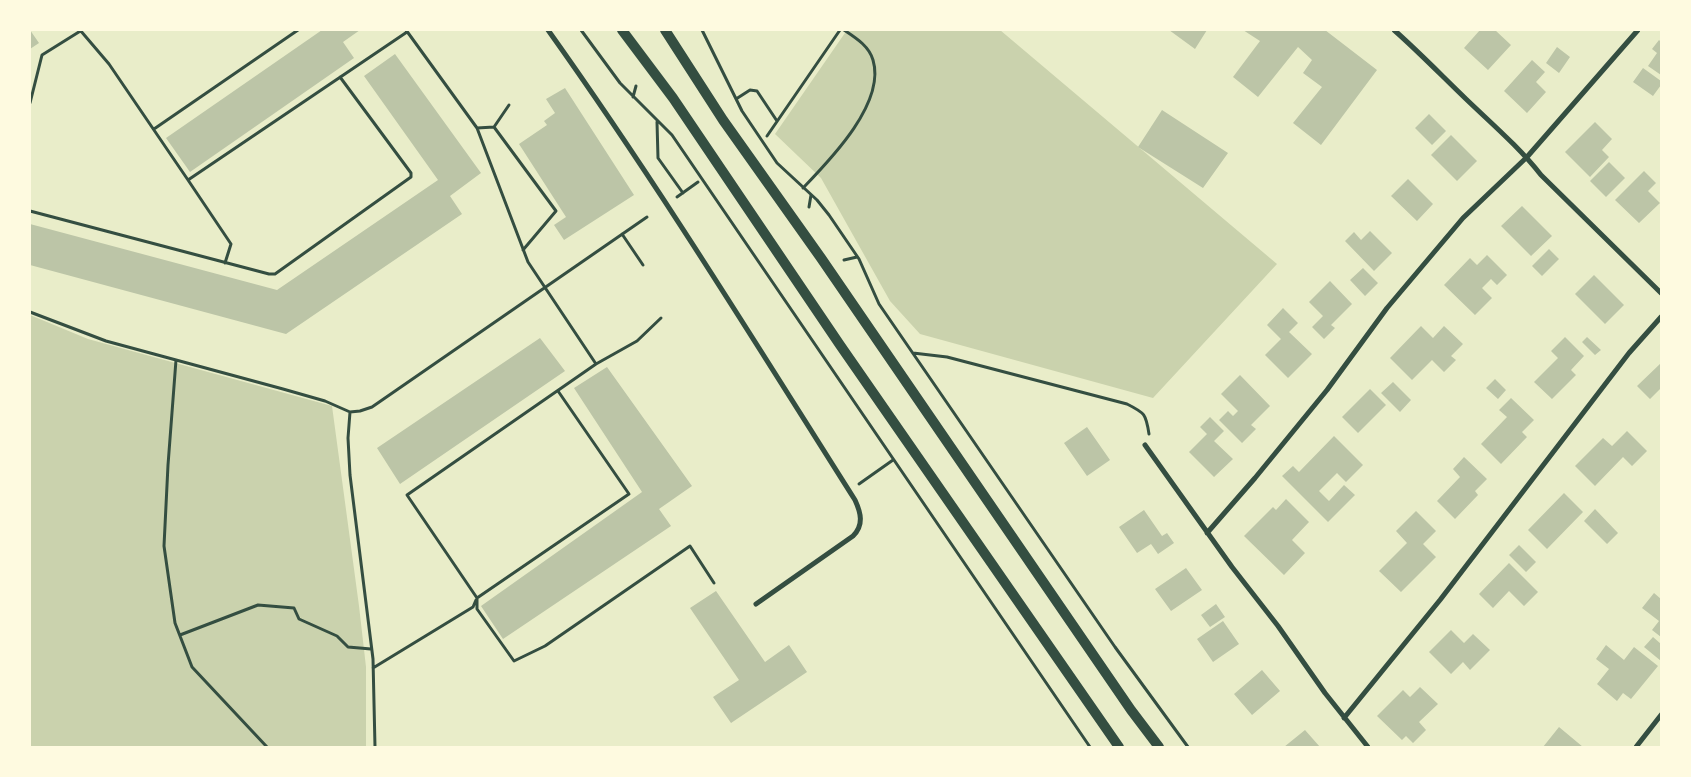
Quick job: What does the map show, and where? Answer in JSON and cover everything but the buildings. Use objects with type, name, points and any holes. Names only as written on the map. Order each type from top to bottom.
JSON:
[{"type":"main road","points":[[622,30],[673,98],[840,345],[1119,747]]},
{"type":"main road","points":[[664,30],[723,120],[821,258],[1158,747]]},
{"type":"street","points":[[548,30],[666,201],[860,510],[859,530],[853,536],[756,604]]},
{"type":"street","points":[[1394,30],[1527,157],[1541,175],[1661,293]]},
{"type":"street","points":[[1207,533],[1327,390],[1387,308],[1463,218],[1527,157],[1638,30]]},
{"type":"street","points":[[1344,718],[1446,592],[1629,353],[1661,317]]},
{"type":"street","points":[[1145,446],[1344,718],[1368,747]]},
{"type":"street","points":[[1636,747],[1661,715]]},
{"type":"path","points":[[30,103],[42,55],[81,30],[110,64],[231,244],[225,263]]},
{"type":"path","points":[[154,129],[298,30]]},
{"type":"path","points":[[582,30],[620,83],[672,135],[1090,747]]},
{"type":"path","points":[[702,30],[742,111],[777,163],[812,195],[828,215],[857,257],[879,304],[1115,647],[1188,747]]},
{"type":"path","points":[[767,136],[840,30]]},
{"type":"path","points":[[803,188],[849,136],[868,106],[875,78],[873,60],[864,44],[844,30]]},
{"type":"path","points":[[188,180],[406,31],[477,128],[528,262],[544,289],[596,364]]},
{"type":"path","points":[[30,211],[225,263],[275,274],[411,177],[412,173],[340,77]]},
{"type":"path","points":[[633,97],[636,86]]},
{"type":"path","points":[[736,100],[750,90],[757,92],[777,121]]},
{"type":"path","points":[[477,128],[494,126],[509,105]]},
{"type":"path","points":[[657,122],[658,158],[683,193]]},
{"type":"path","points":[[494,126],[556,211],[523,250]]},
{"type":"path","points":[[677,197],[698,182]]},
{"type":"path","points":[[809,207],[812,195]]},
{"type":"path","points":[[30,312],[106,341],[316,398],[350,412],[360,412],[372,407],[647,217]]},
{"type":"path","points":[[622,234],[643,265]]},
{"type":"path","points":[[844,260],[857,257]]},
{"type":"path","points":[[661,318],[637,341],[596,364],[407,495],[477,598],[477,609],[514,661],[545,646],[690,546],[714,583]]},
{"type":"path","points":[[913,353],[947,357],[1127,404],[1143,412],[1146,418],[1150,441],[1145,446]]},
{"type":"path","points":[[176,360],[164,546],[175,623],[192,667],[267,747]]},
{"type":"path","points":[[373,668],[473,606],[477,598],[630,494],[558,391]]},
{"type":"path","points":[[350,412],[348,438],[350,475],[373,668],[375,747]]},
{"type":"path","points":[[849,490],[893,460]]},
{"type":"path","points":[[180,635],[258,605],[294,608],[299,619],[337,636],[348,647],[371,649]]},
{"type":"green space","points":[[847,30],[1000,30],[1277,264],[1153,398],[920,334],[890,301],[821,178],[775,134]]},
{"type":"green space","points":[[30,315],[88,339],[332,406],[366,667],[366,747],[30,747]]}]
